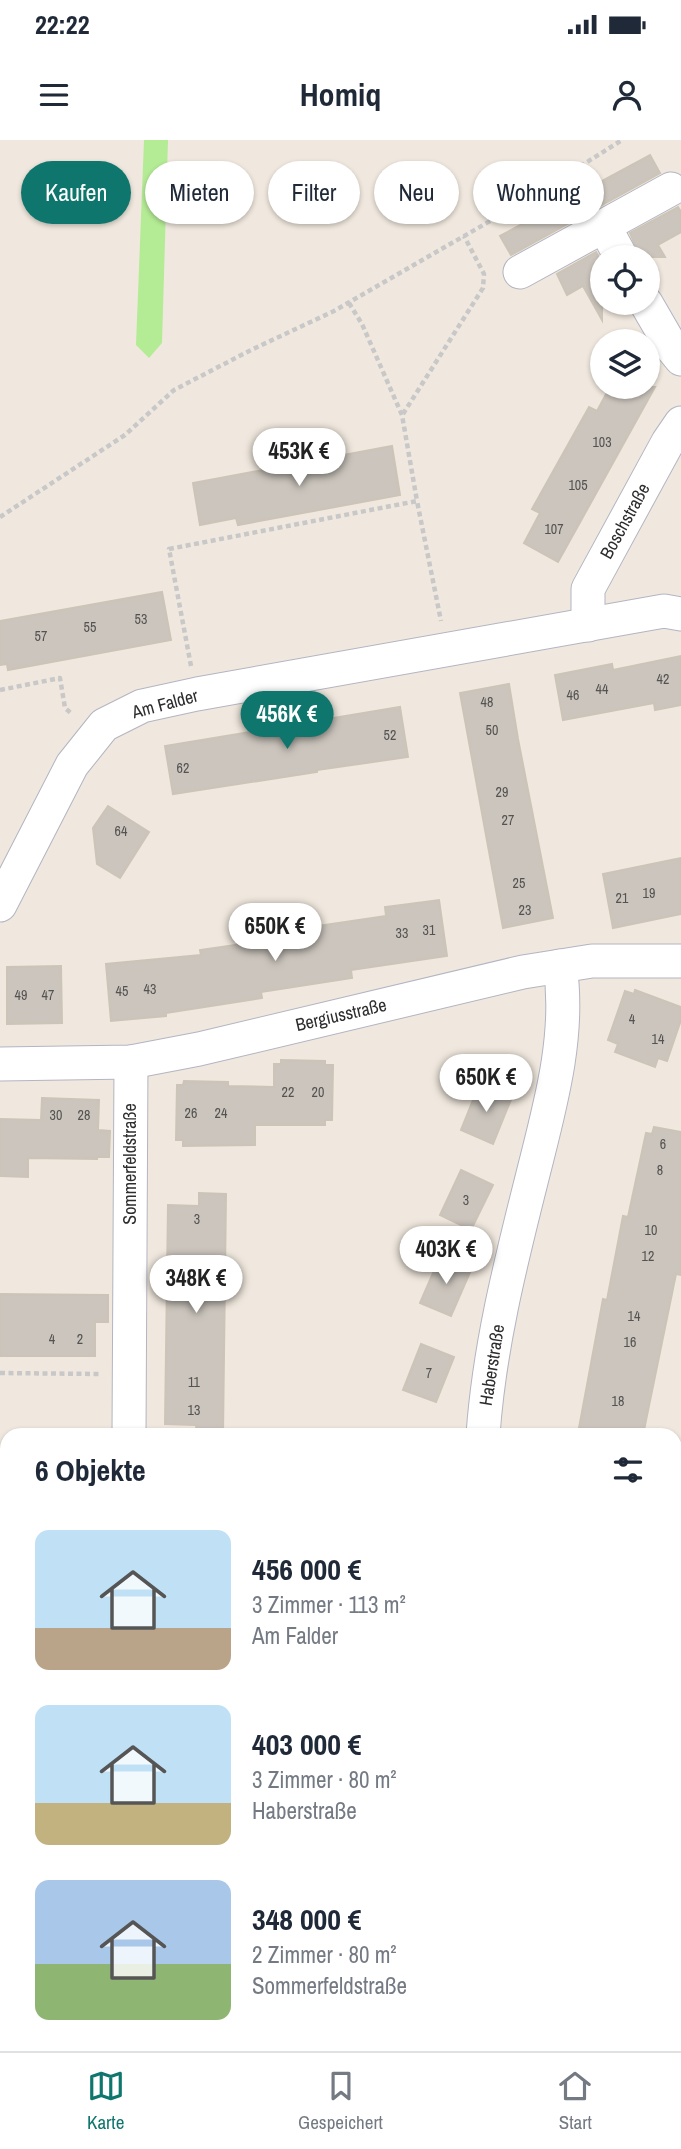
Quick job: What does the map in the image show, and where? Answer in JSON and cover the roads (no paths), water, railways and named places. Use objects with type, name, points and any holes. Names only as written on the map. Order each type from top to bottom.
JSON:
[{"type":"street","points":[[520,272],[671,189]]},
{"type":"street","points":[[604,226],[614,245]]},
{"type":"street","points":[[653,315],[681,359]]},
{"type":"street","name":"Boschstraße","points":[[588,625],[588,589],[681,423]]},
{"type":"street","name":"Am Falder","points":[[0,905],[72,765],[104,725],[142,706],[664,611],[681,614]]},
{"type":"street","name":"Bergiusstraße","points":[[0,1064],[131,1062],[199,1049],[523,972],[617,960],[681,961]]},
{"type":"street","name":"Haberstraße","points":[[484,1428],[503,1296],[555,1081],[564,992],[559,966]]},
{"type":"street","name":"Sommerfeldstraße","points":[[129,1428],[131,1062]]}]
